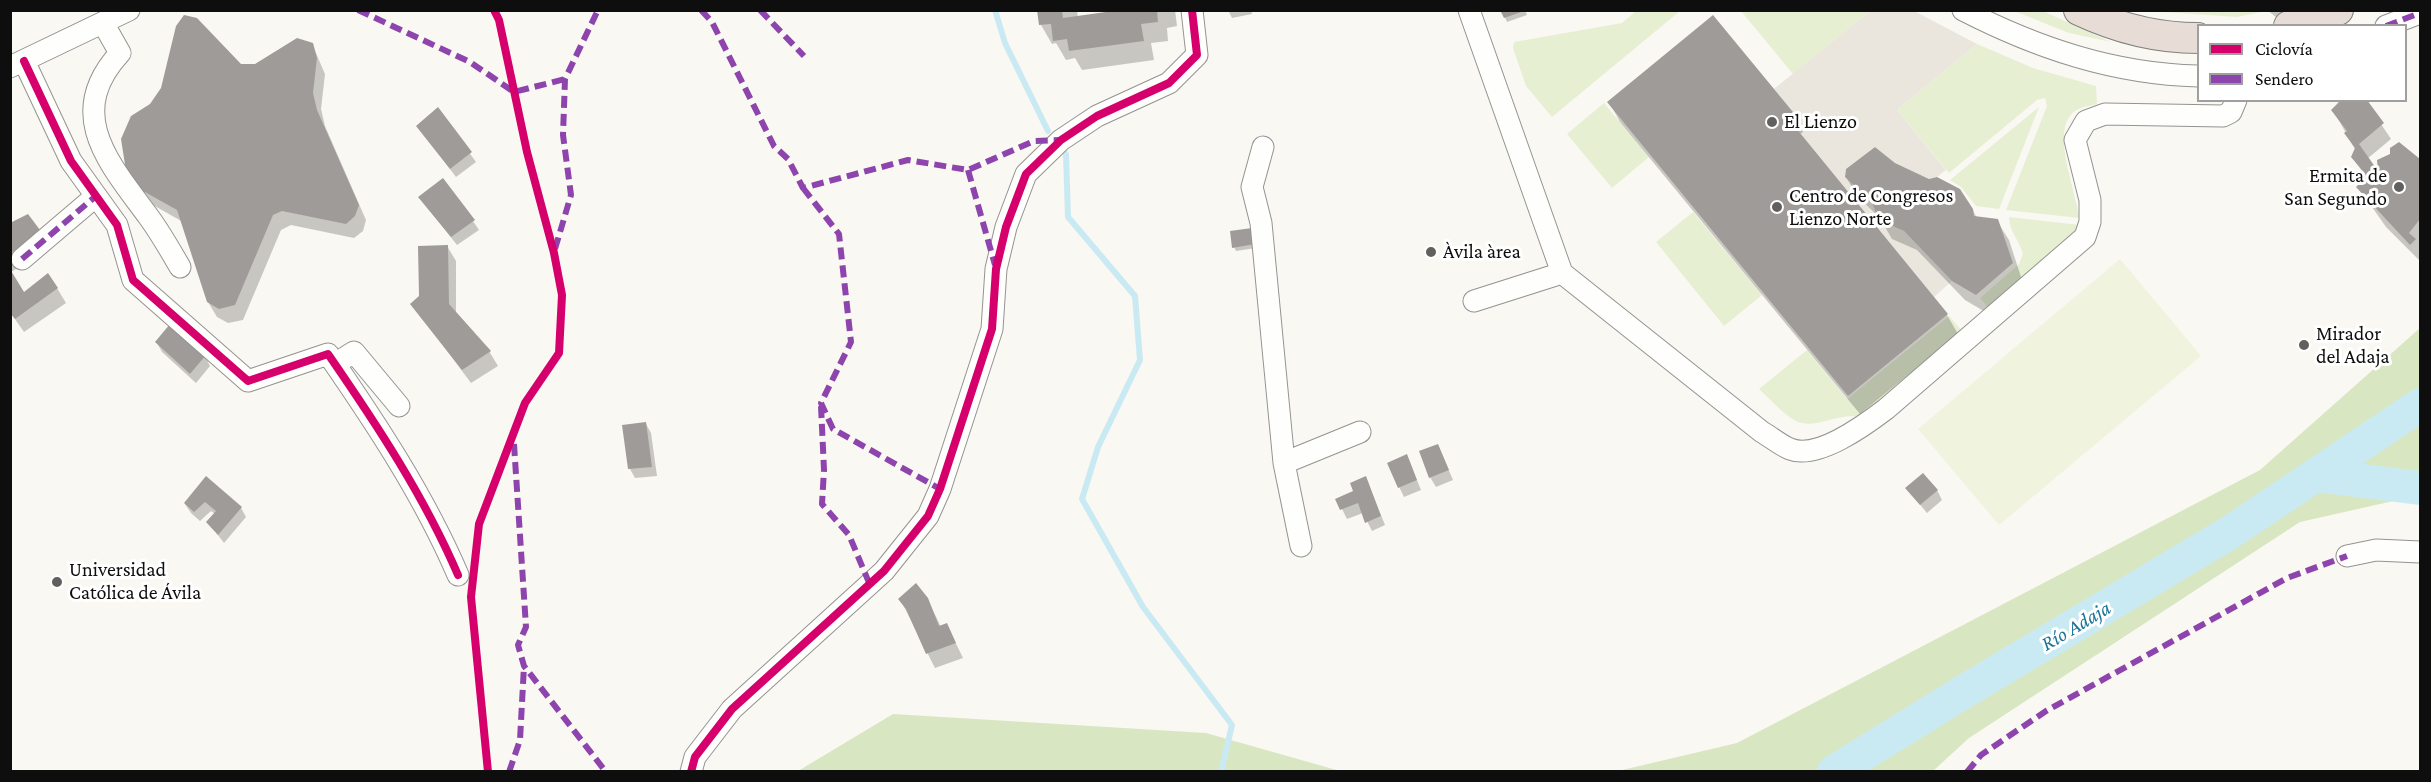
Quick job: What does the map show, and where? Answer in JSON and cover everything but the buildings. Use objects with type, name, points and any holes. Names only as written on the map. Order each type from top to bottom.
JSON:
[{"type":"highway","points":[[2079,10],[2131,30],[2177,38],[2197,38]]},
{"type":"highway","points":[[2295,24],[2338,10]]},
{"type":"street","points":[[129,10],[17,64],[71,161],[117,225],[133,280],[248,381],[328,354],[386,439],[431,516],[458,575]]},
{"type":"street","points":[[691,771],[695,758],[732,709],[884,571],[928,516],[940,489],[992,329],[996,269],[1006,227],[1026,174],[1061,140],[1097,116],[1169,83],[1197,55],[1192,10]]},
{"type":"street","points":[[1469,10],[1562,273],[1762,432],[1791,450],[1818,449],[1860,428],[1886,409],[2085,237],[2090,222],[2090,201],[2075,141],[2086,121],[2105,114],[2223,116],[2231,112],[2235,102]]},
{"type":"street","points":[[1963,10],[2048,50],[2109,65],[2175,76],[2197,76]]},
{"type":"street","points":[[2391,24],[2421,13]]},
{"type":"street","points":[[103,23],[120,53],[103,71],[96,92],[94,119],[104,155],[180,267]]},
{"type":"street","points":[[1263,147],[1252,187],[1261,223],[1284,463],[1301,546]]},
{"type":"street","points":[[22,260],[96,196]]},
{"type":"street","points":[[1474,301],[1562,273]]},
{"type":"street","points":[[335,364],[354,352],[399,406]]},
{"type":"street","points":[[1284,463],[1360,432]]},
{"type":"street","points":[[2347,555],[2376,550],[2421,552]]},
{"type":"green space","points":[[2266,10],[2237,17],[2148,11]]},
{"type":"green space","points":[[1636,11],[1680,11],[1552,117],[1526,86],[1513,48],[1514,42],[1622,23]]},
{"type":"green space","points":[[1741,11],[1870,11],[1793,74]]},
{"type":"green space","points":[[2014,11],[2043,11],[2111,42],[2069,33]]},
{"type":"green space","points":[[1977,44],[2033,68],[2096,86],[2097,104],[2075,111],[2068,120],[2064,132],[2066,162],[2079,218],[2006,210],[2047,106],[2045,98],[2037,100],[1949,173],[1897,110]]},
{"type":"green space","points":[[1604,103],[1649,157],[1612,188],[1567,134]]},
{"type":"green space","points":[[2039,107],[1999,209],[1976,206],[1961,187],[1950,180]]},
{"type":"green space","points":[[1693,212],[1762,295],[1724,326],[1656,242]]},
{"type":"green space","points":[[2009,217],[2080,225],[2080,231],[1990,310],[1980,298],[2019,264],[2023,254]]},
{"type":"green space","points":[[2120,259],[2201,356],[1999,525],[1918,429]]},
{"type":"green space","points":[[1949,316],[1963,332],[1862,418],[1854,416],[1819,423],[1802,423],[1785,413],[1759,389],[1807,350],[1847,399]]},
{"type":"green space","points":[[2420,328],[2420,495],[2300,522],[1969,738],[1933,771],[1618,771],[1737,743],[2260,470]]},
{"type":"green space","points":[[893,714],[1206,733],[1340,771],[798,771]]},
{"type":"shaded area","points":[[1870,11],[1914,11],[1977,44],[1897,110],[1946,170],[1937,177],[1929,179],[1895,163],[1875,147],[1846,169],[1845,177],[1872,203],[1879,220],[1904,231],[1952,281],[1934,297],[1787,117],[1793,112],[1774,89]]},
{"type":"waterway","points":[[995,10],[1005,43],[1048,131]]},
{"type":"waterway","points":[[1066,154],[1068,217],[1135,296],[1140,360],[1098,447],[1082,499],[1143,607],[1232,725],[1221,772]]},
{"type":"waterway","name":"Río Adaja","points":[[1834,772],[2229,533],[2420,405]]},
{"type":"waterway","name":"Río Adaja","points":[[2316,475],[2420,488]]},
{"type":"marked path","points":[[358,10],[470,62],[514,92],[565,79]]},
{"type":"marked path","points":[[555,249],[571,195],[563,135],[565,79],[598,10]]},
{"type":"marked path","points":[[701,10],[712,22],[774,146],[788,159],[803,188],[908,160],[968,170],[1034,141],[1060,140]]},
{"type":"marked path","points":[[760,10],[804,56]]},
{"type":"marked path","points":[[2391,24],[2420,13]]},
{"type":"marked path","points":[[968,170],[995,265]]},
{"type":"marked path","points":[[803,188],[839,234],[851,342],[821,403],[833,429],[940,489]]},
{"type":"marked path","points":[[22,259],[96,196]]},
{"type":"marked path","points":[[821,406],[824,470],[822,504],[849,535],[870,585]]},
{"type":"marked path","points":[[514,444],[526,627],[518,645],[524,666],[606,772]]},
{"type":"marked path","points":[[1967,772],[1981,755],[2046,711],[2287,578],[2347,556]]},
{"type":"marked path","points":[[509,772],[520,740],[524,666]]},
{"type":"cycle path","points":[[488,772],[471,597],[479,524],[525,403],[559,353],[562,295],[554,253],[527,152],[499,20],[494,10]]},
{"type":"cycle path","points":[[691,772],[695,757],[732,709],[884,571],[928,516],[940,489],[992,329],[996,269],[1006,227],[1026,174],[1061,140],[1097,116],[1169,83],[1197,55],[1192,10]]},
{"type":"cycle path","points":[[24,61],[71,161],[117,225],[133,280],[248,381],[328,354],[415,489],[458,575]]},
{"type":"place","name":"El Lienzo","points":[[1772,122]]},
{"type":"place","name":"Ermita de San Segundo","points":[[2399,187]]},
{"type":"place","name":"Centro de Congresos Lienzo Norte","points":[[1777,207]]},
{"type":"place","name":"Àvila àrea","points":[[1431,252]]},
{"type":"place","name":"Mirador del Adaja","points":[[2304,345]]},
{"type":"place","name":"Universidad Católica de Ávila","points":[[57,582]]}]
